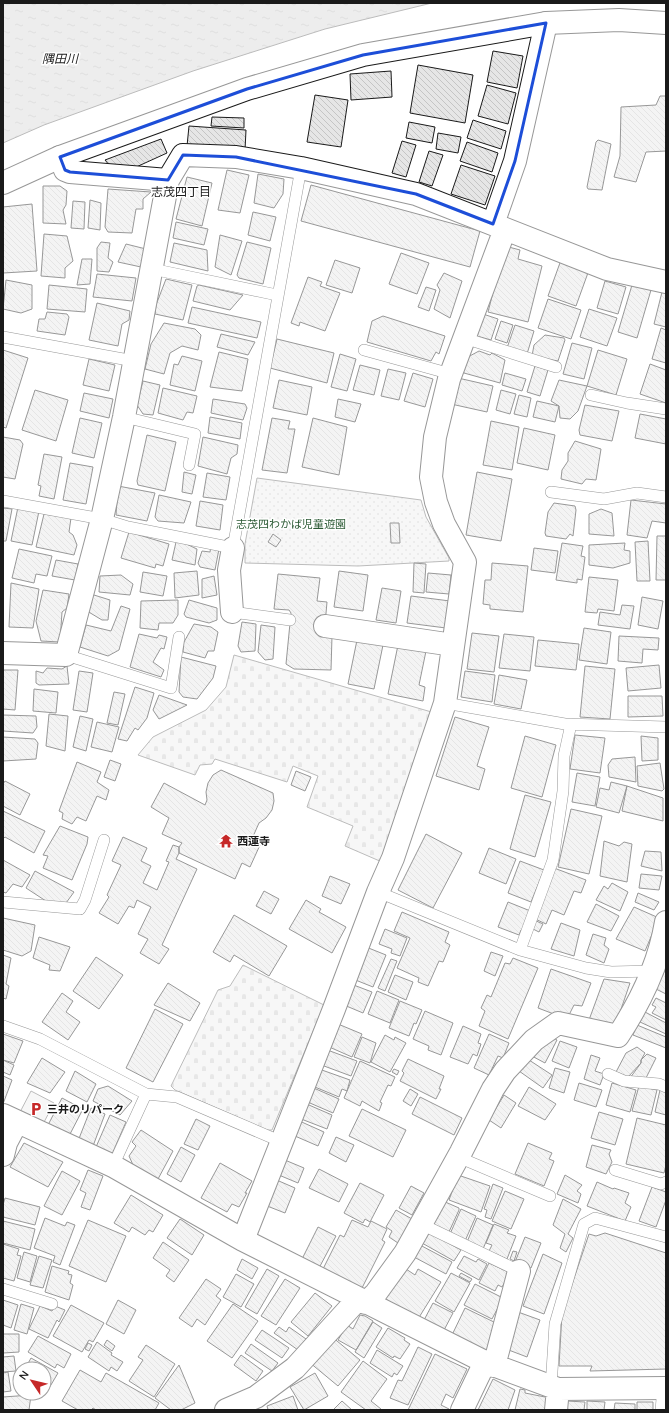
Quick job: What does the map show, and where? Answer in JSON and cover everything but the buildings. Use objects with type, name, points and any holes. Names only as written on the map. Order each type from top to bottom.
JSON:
[{"type":"street","points":[[3,183],[60,157],[247,88],[362,55],[546,23],[619,20],[666,23]]},
{"type":"street","points":[[243,1240],[378,892],[393,858],[445,703],[465,562],[444,524],[436,502],[431,477],[435,437],[451,374],[464,338],[499,226],[546,23]]},
{"type":"street","points":[[3,653],[66,654],[102,519],[124,417],[168,180],[183,155],[236,157],[301,168],[416,194],[607,269],[666,282]]},
{"type":"street","points":[[60,157],[65,170],[70,172],[168,180]]},
{"type":"street","points":[[228,547],[232,612]]},
{"type":"street","points":[[324,626],[453,645]]},
{"type":"street","points":[[226,1410],[259,1403],[362,1301],[376,1293],[405,1253],[458,1157],[493,1089],[505,1071],[534,1040],[558,1023],[618,1036],[634,1011],[659,960],[666,922]]},
{"type":"street","points":[[3,1155],[10,1118],[112,1166],[243,1240],[362,1301],[555,1395],[664,1388]]},
{"type":"street","points":[[462,1410],[489,1364],[519,1270]]},
{"type":"lane","points":[[3,501],[102,519],[128,528],[228,547],[301,168]]},
{"type":"lane","points":[[152,269],[277,295]]},
{"type":"lane","points":[[3,337],[134,361]]},
{"type":"lane","points":[[464,338],[556,367]]},
{"type":"lane","points":[[364,350],[451,374]]},
{"type":"lane","points":[[591,395],[627,403],[666,409]]},
{"type":"lane","points":[[124,417],[195,434],[189,465]]},
{"type":"lane","points":[[551,492],[604,499],[637,493],[666,497]]},
{"type":"lane","points":[[232,612],[290,620]]},
{"type":"lane","points":[[66,654],[171,688],[179,637]]},
{"type":"lane","points":[[445,703],[571,724],[666,727]]},
{"type":"lane","points":[[520,950],[553,860],[563,790],[564,756],[571,724]]},
{"type":"lane","points":[[3,902],[80,908],[85,900],[104,840]]},
{"type":"lane","points":[[378,892],[520,950],[586,968],[611,972],[659,960]]},
{"type":"lane","points":[[3,1026],[40,1038],[146,1094],[177,1097],[282,1142]]},
{"type":"lane","points":[[608,1074],[624,1081],[659,1084],[666,1087]]},
{"type":"lane","points":[[112,1166],[146,1094]]},
{"type":"lane","points":[[458,1157],[550,1196]]},
{"type":"lane","points":[[615,1170],[661,1184],[666,1182]]},
{"type":"lane","points":[[555,1395],[555,1324],[584,1224],[595,1218],[666,1236]]},
{"type":"lane","points":[[421,1224],[519,1270]]},
{"type":"lane","points":[[3,1289],[52,1304]]},
{"type":"lane","points":[[661,1410],[664,1388]]},
{"type":"highlighted area","points":[[546,23],[515,161],[493,224],[416,194],[236,157],[183,155],[168,180],[70,172],[65,170],[60,157],[247,89],[363,55]]},
{"type":"green space","name":"志茂四わかば児童遊園","points":[[257,478],[421,500],[426,517],[449,558],[449,561],[358,566],[245,563],[245,544]]},
{"type":"green space","points":[[234,655],[435,713],[382,862],[345,846],[353,826],[307,807],[318,776],[293,766],[287,782],[215,759],[212,764],[200,765],[195,775],[138,755],[153,737],[206,710],[226,687]]},
{"type":"green space","points":[[243,965],[324,1005],[272,1130],[267,1130],[175,1090],[171,1086],[218,990],[230,986]]},
{"type":"shaded area","name":"三井のリパーク","points":[[31,1091],[54,1103],[42,1126],[19,1114]]},
{"type":"water","name":"隅田川","points":[[3,3],[432,3],[325,29],[193,71],[44,125],[3,143]]},
{"type":"place","name":"西蓮寺","points":[[226,841]]},
{"type":"place","name":"三井のリパーク","points":[[36,1109]]},
{"type":"district","name":"志茂四丁目","points":[[181,192]]}]
